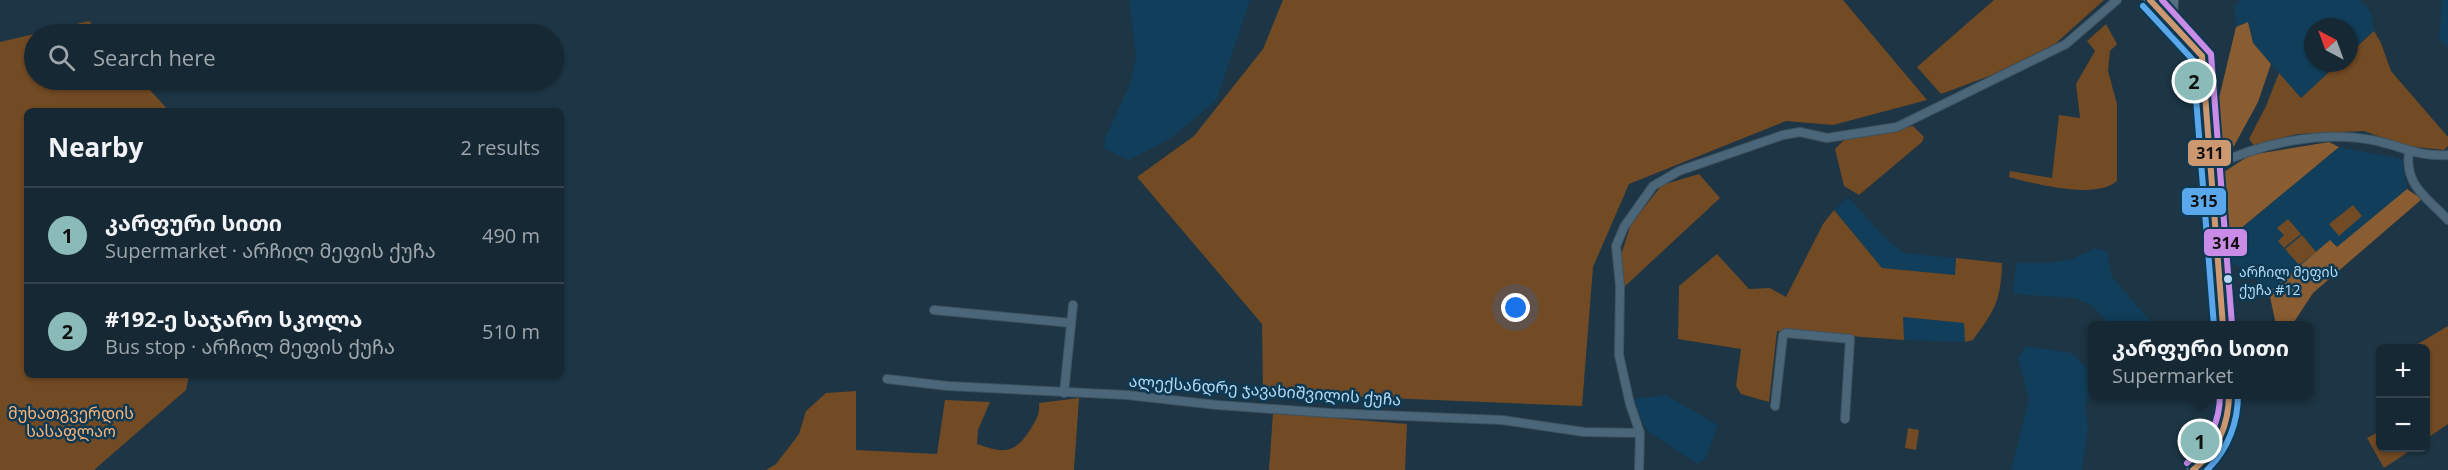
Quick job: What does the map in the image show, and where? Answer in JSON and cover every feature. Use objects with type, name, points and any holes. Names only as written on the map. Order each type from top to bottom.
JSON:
[{"type":"street","points":[[1639,470],[1641,433],[1630,404],[1619,355],[1620,286],[1616,246],[1624,227],[1653,186],[1679,171],[1799,129],[1827,138],[1897,127],[2066,44],[2117,0]]},
{"type":"street","points":[[2150,0],[2202,56],[2223,321]]},
{"type":"street","points":[[2171,23],[2172,0]]},
{"type":"street","points":[[2211,167],[2237,154],[2304,139],[2373,140],[2409,152],[2448,155]]},
{"type":"street","points":[[2409,152],[2407,164],[2414,188],[2448,220]]},
{"type":"street","points":[[1064,393],[1073,305]]},
{"type":"street","points":[[934,310],[1071,323]]},
{"type":"street","points":[[1774,406],[1783,335],[1786,333],[1850,339],[1845,419]]},
{"type":"street","name":"ალექსანდრე ჯავახიშვილის ქუჩა","points":[[887,379],[1064,393],[1127,394],[1217,405],[1330,413],[1502,420],[1584,432],[1641,433]]},
{"type":"street","points":[[2193,470],[2207,460],[2220,438],[2228,399]]},
{"type":"shaded area","points":[[1129,0],[1250,0],[1216,101],[1171,138],[1129,160],[1105,149],[1104,140],[1130,84],[1136,57]]},
{"type":"shaded area","points":[[2240,0],[2360,0],[2371,13],[2374,31],[2358,46],[2358,18],[2304,18],[2304,72],[2330,72],[2301,99],[2253,43],[2248,22],[2236,27],[2234,6]]},
{"type":"shaded area","points":[[2442,0],[2448,0],[2448,48],[2439,38]]},
{"type":"shaded area","points":[[2248,22],[2253,43],[2271,64],[2258,102],[2234,146],[2220,149],[2219,98],[2236,27]]},
{"type":"shaded area","points":[[2329,142],[2339,147],[2228,239],[2221,174],[2250,155]]},
{"type":"shaded area","points":[[2339,147],[2402,159],[2407,189],[2337,248],[2330,241],[2269,292],[2243,267],[2232,264],[2228,239]]},
{"type":"shaded area","points":[[2407,189],[2422,199],[2313,293],[2295,321],[2275,321],[2269,292],[2330,240],[2337,247]]},
{"type":"shaded area","points":[[1848,197],[1886,239],[1904,253],[1956,258],[1955,275],[1882,268],[1834,210]]},
{"type":"shaded area","points":[[2095,248],[2107,251],[2112,277],[2150,321],[2106,321],[2092,305],[2074,298],[2013,294],[2016,263],[2049,263],[2072,259]]},
{"type":"shaded area","points":[[1902,317],[1965,323],[1965,342],[1904,340]]},
{"type":"shaded area","points":[[2026,346],[2072,353],[2088,369],[2088,398],[2085,407],[2088,426],[2082,470],[2011,470],[2029,399],[2018,358]]},
{"type":"shaded area","points":[[1666,395],[1718,425],[1706,458],[1697,464],[1646,430],[1633,399]]},
{"type":"green space","points":[[1283,0],[1843,0],[1927,100],[1833,125],[1786,121],[1629,184],[1593,267],[1582,406],[1263,393],[1262,324],[1137,177],[1194,136],[1263,49]]},
{"type":"green space","points":[[1994,0],[2104,0],[2055,44],[1992,75],[1941,94],[1917,67]]},
{"type":"green space","name":"მუხათგვერდის სასაფლაო","points":[[89,21],[92,24],[76,24]]},
{"type":"green space","points":[[2106,24],[2117,44],[2110,51],[2108,71],[2117,104],[2117,181],[2107,187],[2080,190],[2064,189],[2009,177],[2010,171],[2052,178],[2059,115],[2080,118],[2076,84],[2095,51],[2087,41]]},
{"type":"green space","points":[[2374,31],[2391,71],[2448,137],[2448,146],[2444,150],[2406,146],[2364,131],[2297,134],[2254,146],[2249,139],[2266,106],[2279,73],[2301,98],[2329,72],[2358,72],[2358,46]]},
{"type":"green space","name":"მუხათგვერდის სასაფლაო","points":[[24,36],[24,90],[150,90],[166,108],[24,108],[24,378],[188,378],[186,390],[94,470],[0,470],[0,42]]},
{"type":"green space","points":[[1913,126],[1924,137],[1922,142],[1859,195],[1844,186],[1835,149],[1844,140]]},
{"type":"green space","points":[[1699,174],[1720,198],[1623,288],[1621,255],[1631,224],[1662,185]]},
{"type":"green space","points":[[2353,205],[2362,216],[2339,236],[2329,224]]},
{"type":"green space","points":[[1834,210],[1882,268],[1955,275],[1956,258],[2002,263],[1998,296],[1992,312],[1973,340],[1965,342],[1964,323],[1903,317],[1904,340],[1777,331],[1769,402],[1741,394],[1736,386],[1741,349],[1678,339],[1679,286],[1717,254],[1749,289],[1770,288],[1786,297],[1823,224]]},
{"type":"green space","points":[[2288,219],[2301,234],[2284,248],[2278,241],[2284,235],[2277,228]]},
{"type":"green space","points":[[2302,235],[2316,252],[2299,265],[2285,249]]},
{"type":"green space","points":[[2448,326],[2448,424],[2430,436],[2430,344],[2418,344]]},
{"type":"green space","points":[[856,391],[856,450],[937,454],[945,400],[990,402],[978,430],[977,444],[1007,450],[1019,444],[1030,430],[1039,411],[1039,403],[1079,398],[1074,470],[766,470],[776,464],[799,434],[806,411],[826,393]]},
{"type":"green space","points":[[1273,413],[1407,424],[1405,470],[1269,470]]},
{"type":"green space","points":[[1908,428],[1919,430],[1916,450],[1905,448]]},
{"type":"green space","points":[[2376,433],[2376,452],[2408,452],[2384,468],[2367,438]]},
{"type":"transit line","name":"311","points":[[2150,0],[2202,56],[2223,321]]},
{"type":"transit line","name":"314","points":[[2162,0],[2211,54],[2232,321]]},
{"type":"transit line","name":"315","points":[[2143,6],[2193,60],[2214,321]]},
{"type":"transit line","name":"314","points":[[2187,463],[2212,433],[2220,399]]},
{"type":"transit line","name":"311","points":[[2193,470],[2215,446],[2224,427],[2229,399]]},
{"type":"transit line","name":"315","points":[[2207,470],[2226,445],[2234,426],[2238,399]]},
{"type":"place","name":"#192-ე საჯარო სკოლა","points":[[2194,81]]},
{"type":"place","name":"არჩილ მეფის ქუჩა #12","points":[[2228,279]]},
{"type":"place","name":"კარფური სითი","points":[[2200,441]]}]
